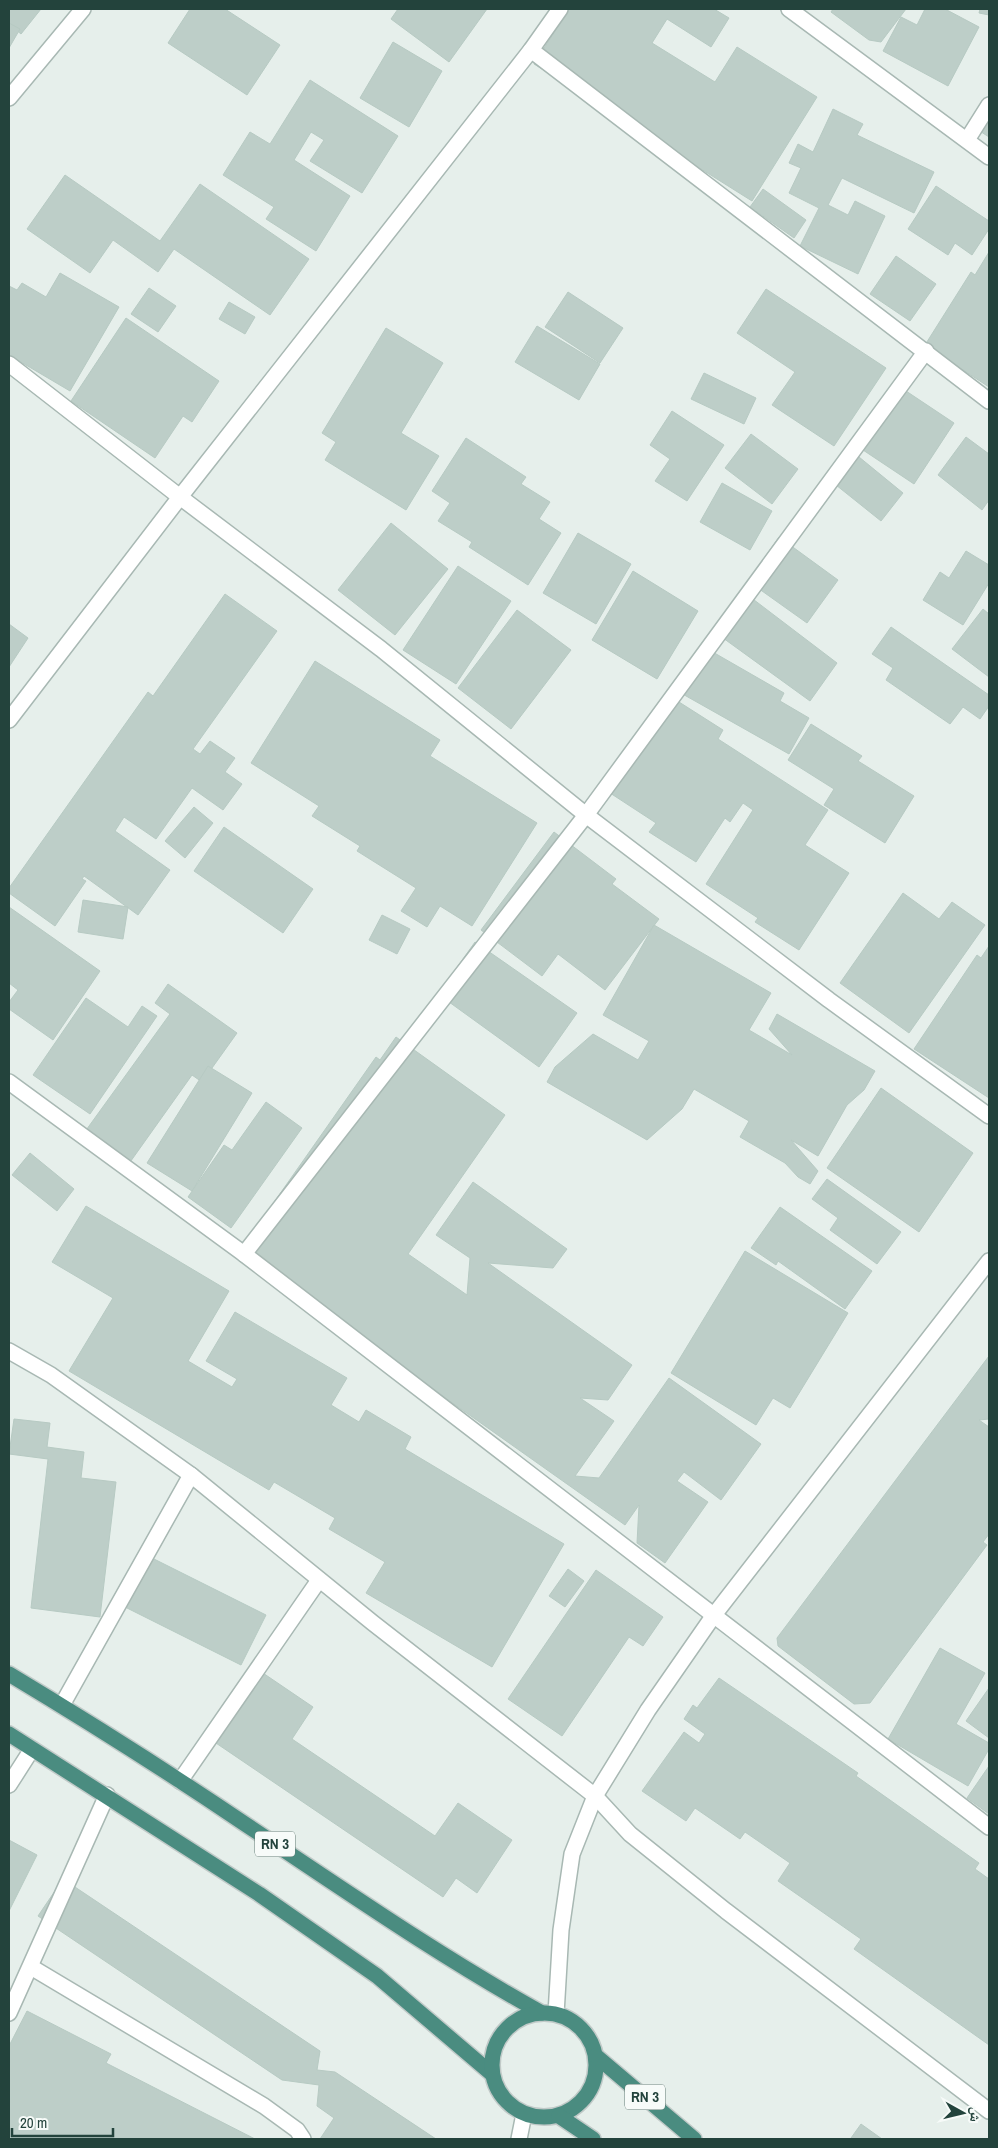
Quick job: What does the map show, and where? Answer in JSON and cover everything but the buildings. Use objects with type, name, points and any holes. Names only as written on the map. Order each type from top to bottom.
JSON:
[{"type":"highway","name":"RN 3","points":[[9,1674],[62,1705],[180,1781],[451,1961],[549,2013]]},
{"type":"highway","points":[[9,1734],[259,1894],[377,1976],[492,2074]]},
{"type":"highway","points":[[549,2013],[570,2020],[582,2029],[591,2042],[596,2056],[596,2071],[592,2086],[584,2099],[573,2109],[559,2116],[542,2118],[524,2114],[509,2105],[498,2091],[492,2074],[492,2056],[498,2039],[509,2026],[524,2016],[549,2013]]},
{"type":"highway","name":"RN 3","points":[[596,2056],[694,2139]]},
{"type":"highway","points":[[559,2116],[593,2139]]},
{"type":"street","points":[[9,98],[83,9]]},
{"type":"street","points":[[9,720],[180,498],[531,50],[560,9]]},
{"type":"street","points":[[789,9],[989,158]]},
{"type":"street","points":[[531,50],[989,401]]},
{"type":"street","points":[[967,140],[989,105]]},
{"type":"street","points":[[244,1254],[586,815],[926,351]]},
{"type":"street","points":[[11,370],[380,649],[586,815],[829,1000],[989,1116]]},
{"type":"street","points":[[9,1082],[244,1254],[989,1828]]},
{"type":"street","points":[[549,2013],[572,1854],[595,1796],[648,1710],[714,1615],[989,1261]]},
{"type":"street","points":[[9,1351],[51,1375],[190,1475],[319,1580],[595,1796],[630,1834],[726,1911],[989,2111]]},
{"type":"street","points":[[62,1705],[190,1475]]},
{"type":"street","points":[[180,1781],[319,1580]]},
{"type":"street","points":[[9,1785],[32,1748]]},
{"type":"street","points":[[9,2013],[107,1796]]},
{"type":"street","points":[[31,1967],[264,2106],[298,2130],[303,2139]]},
{"type":"street","points":[[519,2139],[524,2114]]}]
